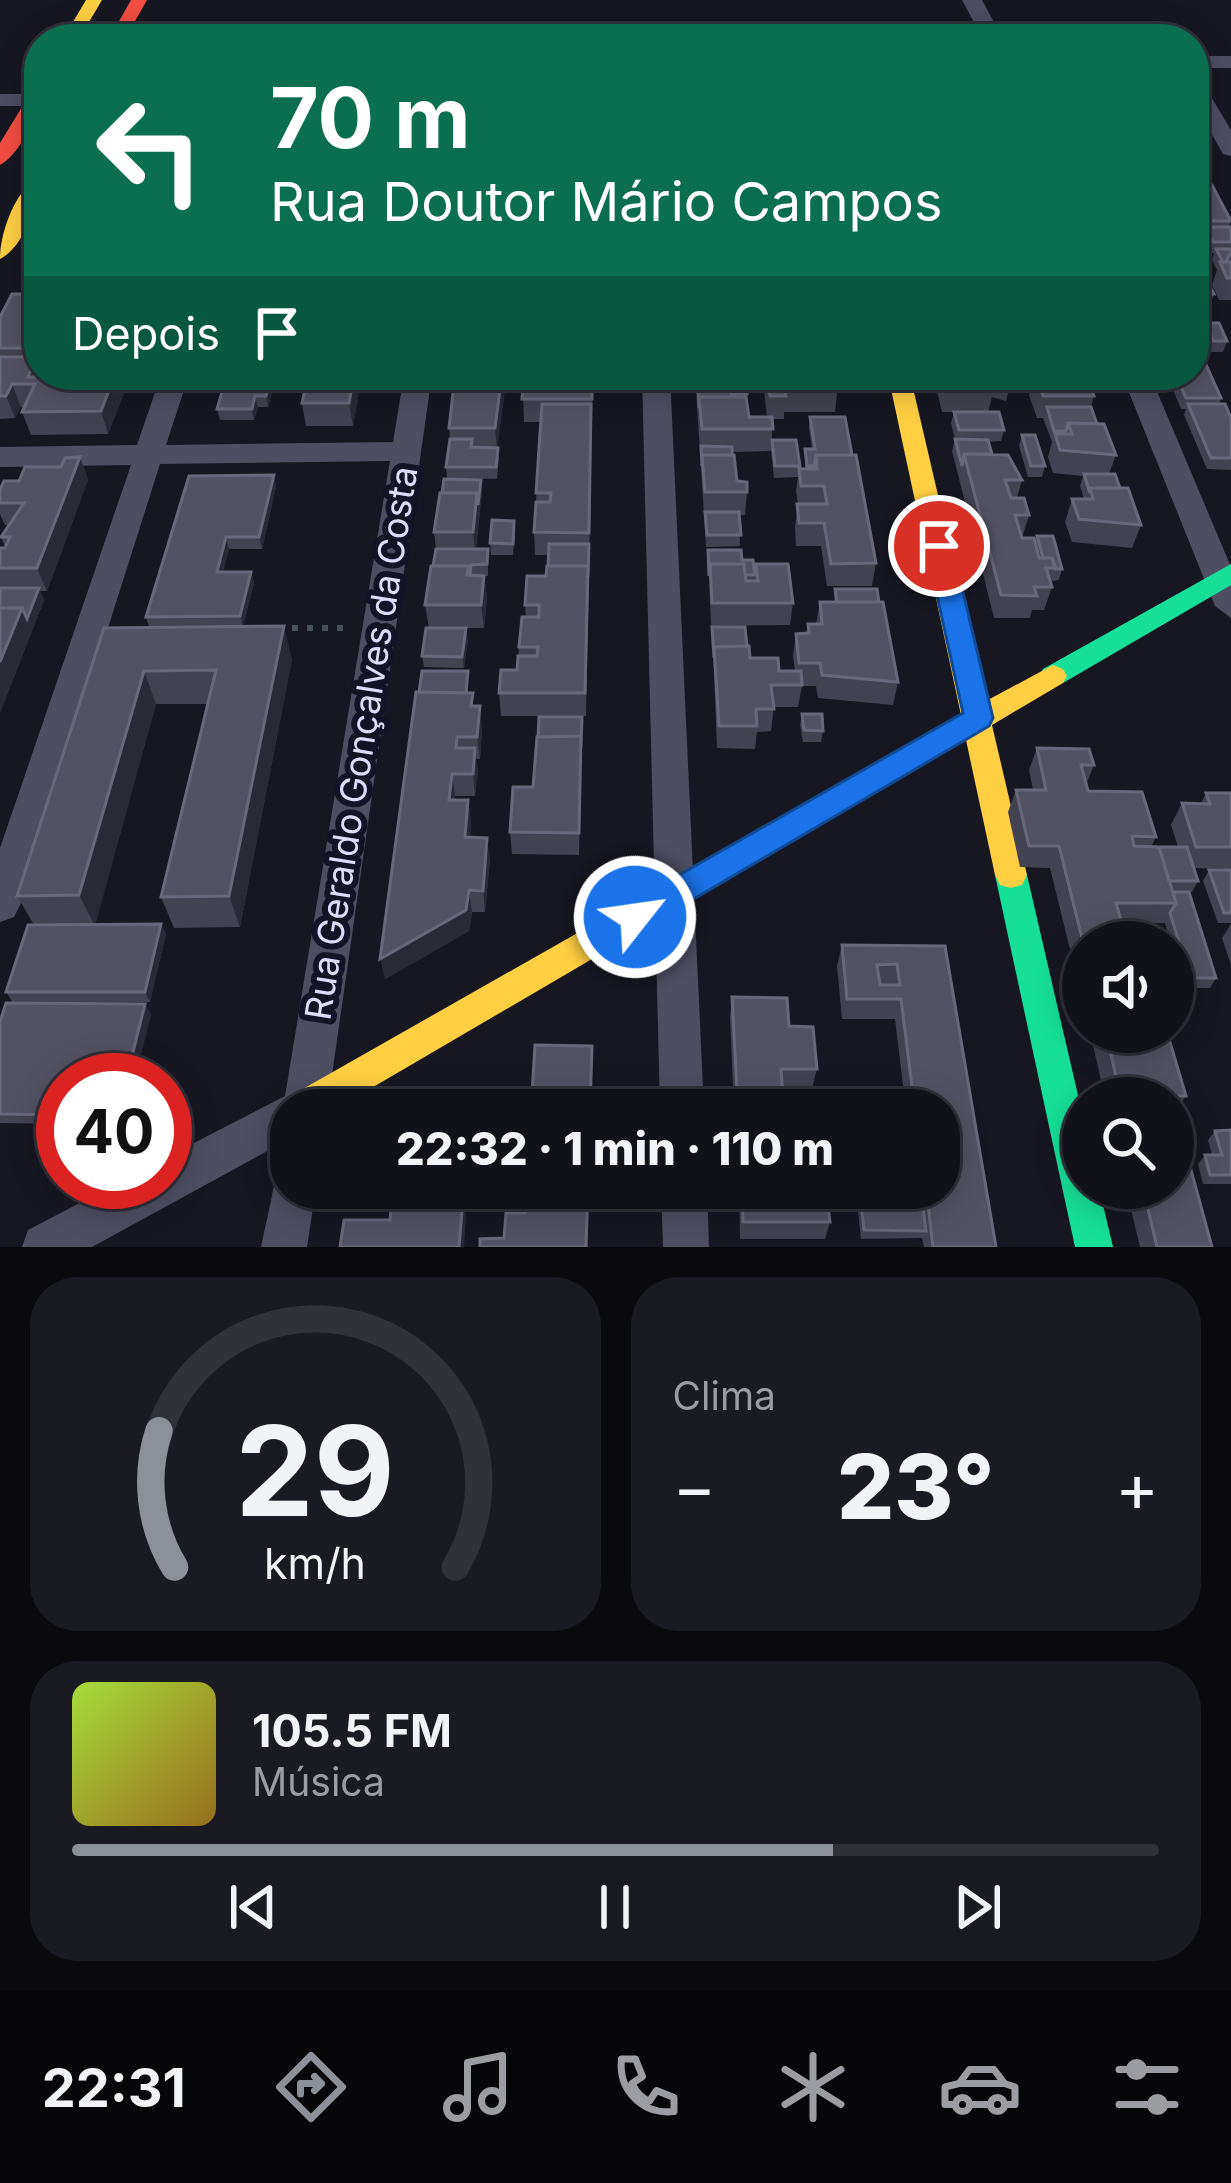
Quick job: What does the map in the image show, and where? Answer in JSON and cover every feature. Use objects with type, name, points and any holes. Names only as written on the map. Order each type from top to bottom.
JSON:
[{"type":"street","points":[[1209,110],[1231,149]]},
{"type":"street","points":[[0,159],[24,120]]},
{"type":"street","points":[[0,253],[24,210]]},
{"type":"street","points":[[0,905],[170,390]]},
{"type":"street","name":"Rua Geraldo Gonçalves da Costa","points":[[303,1089],[416,390]]},
{"type":"street","points":[[657,390],[681,1089]]},
{"type":"street","points":[[902,390],[1094,1247]]},
{"type":"street","points":[[336,1089],[979,718],[1227,586],[1142,390]]},
{"type":"street","points":[[0,457],[406,451]]},
{"type":"street","points":[[45,1247],[270,1126]]},
{"type":"street","points":[[284,1247],[290,1209]]},
{"type":"street","points":[[685,1209],[686,1247]]},
{"type":"path","points":[[274,628],[379,628]]},
{"type":"building","points":[[1209,185],[1212,185],[1231,221],[1209,221]]},
{"type":"building","points":[[1209,227],[1231,227],[1231,242],[1213,242]]},
{"type":"building","points":[[1216,249],[1231,249],[1226,262],[1223,262]]},
{"type":"building","points":[[1220,262],[1231,262],[1231,278],[1227,278]]},
{"type":"building","points":[[12,294],[24,294],[24,348],[0,348],[0,317]]},
{"type":"building","points":[[1209,323],[1219,323],[1227,341],[1213,341]]},
{"type":"building","points":[[0,357],[24,357],[24,384],[12,384],[6,396],[0,396]]},
{"type":"building","points":[[1209,371],[1221,398],[1186,398],[1183,390],[1209,390]]},
{"type":"building","points":[[32,390],[109,390],[101,411],[22,412]]},
{"type":"building","points":[[223,390],[267,390],[266,396],[255,396],[252,409],[217,409]]},
{"type":"building","points":[[305,390],[351,390],[349,403],[302,403]]},
{"type":"building","points":[[453,390],[500,390],[495,428],[449,428]]},
{"type":"building","points":[[523,390],[592,390],[592,399],[522,399]]},
{"type":"building","points":[[698,390],[746,390],[747,394],[731,397],[699,397],[699,408]]},
{"type":"building","points":[[769,390],[785,390],[786,396],[770,396]]},
{"type":"building","points":[[1041,390],[1092,390],[1094,396],[1043,396]]},
{"type":"building","points":[[699,397],[746,397],[749,417],[772,417],[773,429],[702,429]]},
{"type":"building","points":[[542,404],[591,404],[589,533],[534,532],[536,502],[550,502],[551,493],[536,493]]},
{"type":"building","points":[[1188,404],[1225,404],[1231,418],[1231,458],[1211,458]]},
{"type":"building","points":[[1047,407],[1091,407],[1097,424],[1068,423],[1066,431],[1054,431]]},
{"type":"building","points":[[954,412],[999,412],[1004,430],[959,430]]},
{"type":"building","points":[[810,417],[845,417],[852,455],[816,455],[814,466],[807,466],[805,449],[815,449]]},
{"type":"building","points":[[1068,423],[1104,424],[1116,455],[1060,450],[1055,434],[1072,434]]},
{"type":"building","points":[[1022,435],[1035,435],[1045,466],[1031,466]]},
{"type":"building","points":[[450,439],[472,439],[471,447],[498,448],[496,467],[446,467]]},
{"type":"building","points":[[955,439],[988,440],[992,454],[964,454],[962,466]]},
{"type":"building","points":[[772,440],[796,440],[800,466],[775,466]]},
{"type":"building","points":[[701,446],[732,447],[732,455],[702,455],[702,466]]},
{"type":"building","points":[[964,454],[1008,455],[1022,480],[1005,480],[1011,498],[1024,498],[1029,515],[1015,515],[1022,538],[1034,538],[1039,558],[1052,558],[1056,568],[1046,568],[1052,587],[1034,587],[1037,596],[1001,595]]},
{"type":"building","points":[[702,455],[734,455],[737,481],[747,482],[747,492],[705,492]]},
{"type":"building","points":[[816,455],[856,455],[876,563],[831,564],[824,523],[799,523],[797,504],[827,504],[824,486],[801,486],[799,469],[817,469]]},
{"type":"building","points":[[80,457],[37,568],[0,568],[0,548],[5,548],[10,537],[1,537],[24,503],[0,503],[4,481],[19,481],[25,467],[61,467],[65,458]]},
{"type":"building","points":[[1084,474],[1115,474],[1120,488],[1089,490]]},
{"type":"building","points":[[274,475],[259,537],[226,537],[217,572],[251,572],[240,616],[146,617],[189,476]]},
{"type":"building","points":[[444,479],[481,480],[478,505],[477,493],[442,493]]},
{"type":"building","points":[[1090,488],[1128,488],[1141,525],[1079,519],[1072,499],[1093,499]]},
{"type":"building","points":[[440,493],[477,493],[473,532],[434,532]]},
{"type":"building","points":[[705,512],[739,512],[741,535],[707,535]]},
{"type":"building","points":[[492,520],[514,521],[513,544],[490,543]]},
{"type":"building","points":[[1037,536],[1053,536],[1062,569],[1055,569],[1052,558],[1043,558]]},
{"type":"building","points":[[549,544],[589,544],[588,577],[588,566],[548,566]]},
{"type":"building","points":[[436,549],[488,549],[487,564],[471,565],[470,575],[468,566],[433,566]]},
{"type":"building","points":[[708,550],[741,550],[742,560],[753,560],[755,575],[745,575],[744,564],[710,564],[709,576]]},
{"type":"building","points":[[710,564],[744,564],[746,581],[758,581],[756,564],[788,564],[793,603],[712,603]]},
{"type":"building","points":[[431,566],[468,566],[467,575],[484,576],[481,605],[425,605]]},
{"type":"building","points":[[547,566],[588,566],[585,693],[499,693],[501,670],[517,670],[518,656],[537,656],[538,647],[519,647],[522,617],[539,617],[539,605],[525,605],[527,576],[546,576]]},
{"type":"building","points":[[0,588],[39,588],[27,619],[22,608],[0,608]]},
{"type":"building","points":[[835,589],[877,589],[879,602],[837,602]]},
{"type":"building","points":[[820,602],[883,602],[898,682],[822,675],[820,663],[799,663],[796,634],[809,633],[808,624],[822,624]]},
{"type":"building","points":[[0,608],[22,608],[0,662]]},
{"type":"building","points":[[284,626],[229,896],[161,897],[216,670],[144,671],[79,895],[17,896],[104,628]]},
{"type":"building","points":[[712,627],[745,627],[747,646],[714,647],[714,658]]},
{"type":"building","points":[[426,628],[466,628],[462,657],[422,656]]},
{"type":"building","points":[[749,646],[750,658],[778,658],[779,671],[801,671],[802,685],[771,685],[774,709],[756,709],[757,726],[719,726],[714,647]]},
{"type":"building","points":[[422,671],[468,671],[466,693],[419,692]]},
{"type":"building","points":[[416,692],[473,693],[471,706],[480,706],[477,737],[457,737],[456,748],[475,748],[473,774],[452,774],[449,800],[468,800],[465,837],[487,838],[483,891],[469,890],[466,910],[380,959]]},
{"type":"building","points":[[802,714],[822,714],[823,731],[804,730]]},
{"type":"building","points":[[539,717],[582,717],[581,747],[581,736],[538,737]]},
{"type":"building","points":[[581,736],[579,833],[510,832],[513,787],[533,787],[537,737]]},
{"type":"building","points":[[1037,748],[1089,749],[1094,765],[1081,765],[1088,791],[1142,792],[1156,837],[1132,836],[1134,846],[1159,847],[1176,903],[1116,903],[1121,921],[1078,921],[1059,846],[1029,846],[1016,790],[1046,790]]},
{"type":"building","points":[[1206,793],[1231,793],[1231,847],[1196,847],[1182,803],[1210,804]]},
{"type":"building","points":[[1159,847],[1187,847],[1198,881],[1169,881]]},
{"type":"building","points":[[1209,870],[1231,870],[1231,913],[1224,913]]},
{"type":"building","points":[[1173,892],[1189,892],[1216,978],[1194,978],[1194,921],[1172,921],[1170,913],[1176,903]]},
{"type":"building","points":[[161,924],[145,992],[6,992],[28,925]]},
{"type":"building","points":[[842,945],[945,946],[996,1247],[933,1247],[928,1209],[960,1209],[960,1089],[912,1089],[901,999],[847,999]],"holes":[[[897,964],[900,985],[880,985],[877,965]]]},
{"type":"building","points":[[732,997],[787,998],[789,1026],[813,1027],[817,1069],[781,1069],[782,1089],[737,1089]]},
{"type":"building","points":[[6,1003],[145,1004],[133,1053],[36,1053],[36,1115],[0,1114],[0,1022]]},
{"type":"building","points":[[535,1045],[592,1046],[591,1089],[532,1089]]},
{"type":"building","points":[[1111,1053],[1173,1053],[1180,1077],[1116,1077]]},
{"type":"building","points":[[1231,1130],[1231,1175],[1210,1175],[1205,1155],[1222,1155],[1215,1131]]},
{"type":"building","points":[[1194,1181],[1212,1247],[1157,1247],[1148,1209],[1194,1209]]},
{"type":"building","points":[[462,1209],[459,1247],[340,1247],[344,1220],[390,1220],[391,1210]]},
{"type":"building","points":[[525,1209],[587,1209],[586,1247],[480,1247],[480,1239],[504,1238],[506,1213],[525,1213]]},
{"type":"building","points":[[743,1209],[828,1209],[830,1222],[743,1222]]},
{"type":"building","points":[[862,1209],[923,1209],[926,1231],[864,1230]]},
{"type":"traffic: fast","points":[[1053,676],[1231,573]]},
{"type":"traffic: fast","points":[[1011,875],[1094,1247]]},
{"type":"traffic: slow","points":[[80,24],[94,0]]},
{"type":"traffic: slow","points":[[0,253],[24,210]]},
{"type":"traffic: slow","points":[[902,390],[1011,875]]},
{"type":"traffic: slow","points":[[336,1089],[1053,676]]},
{"type":"traffic: jam","points":[[125,24],[139,0]]},
{"type":"traffic: jam","points":[[0,159],[24,118]]},
{"type":"route","points":[[635,917],[979,718],[939,546]]}]
